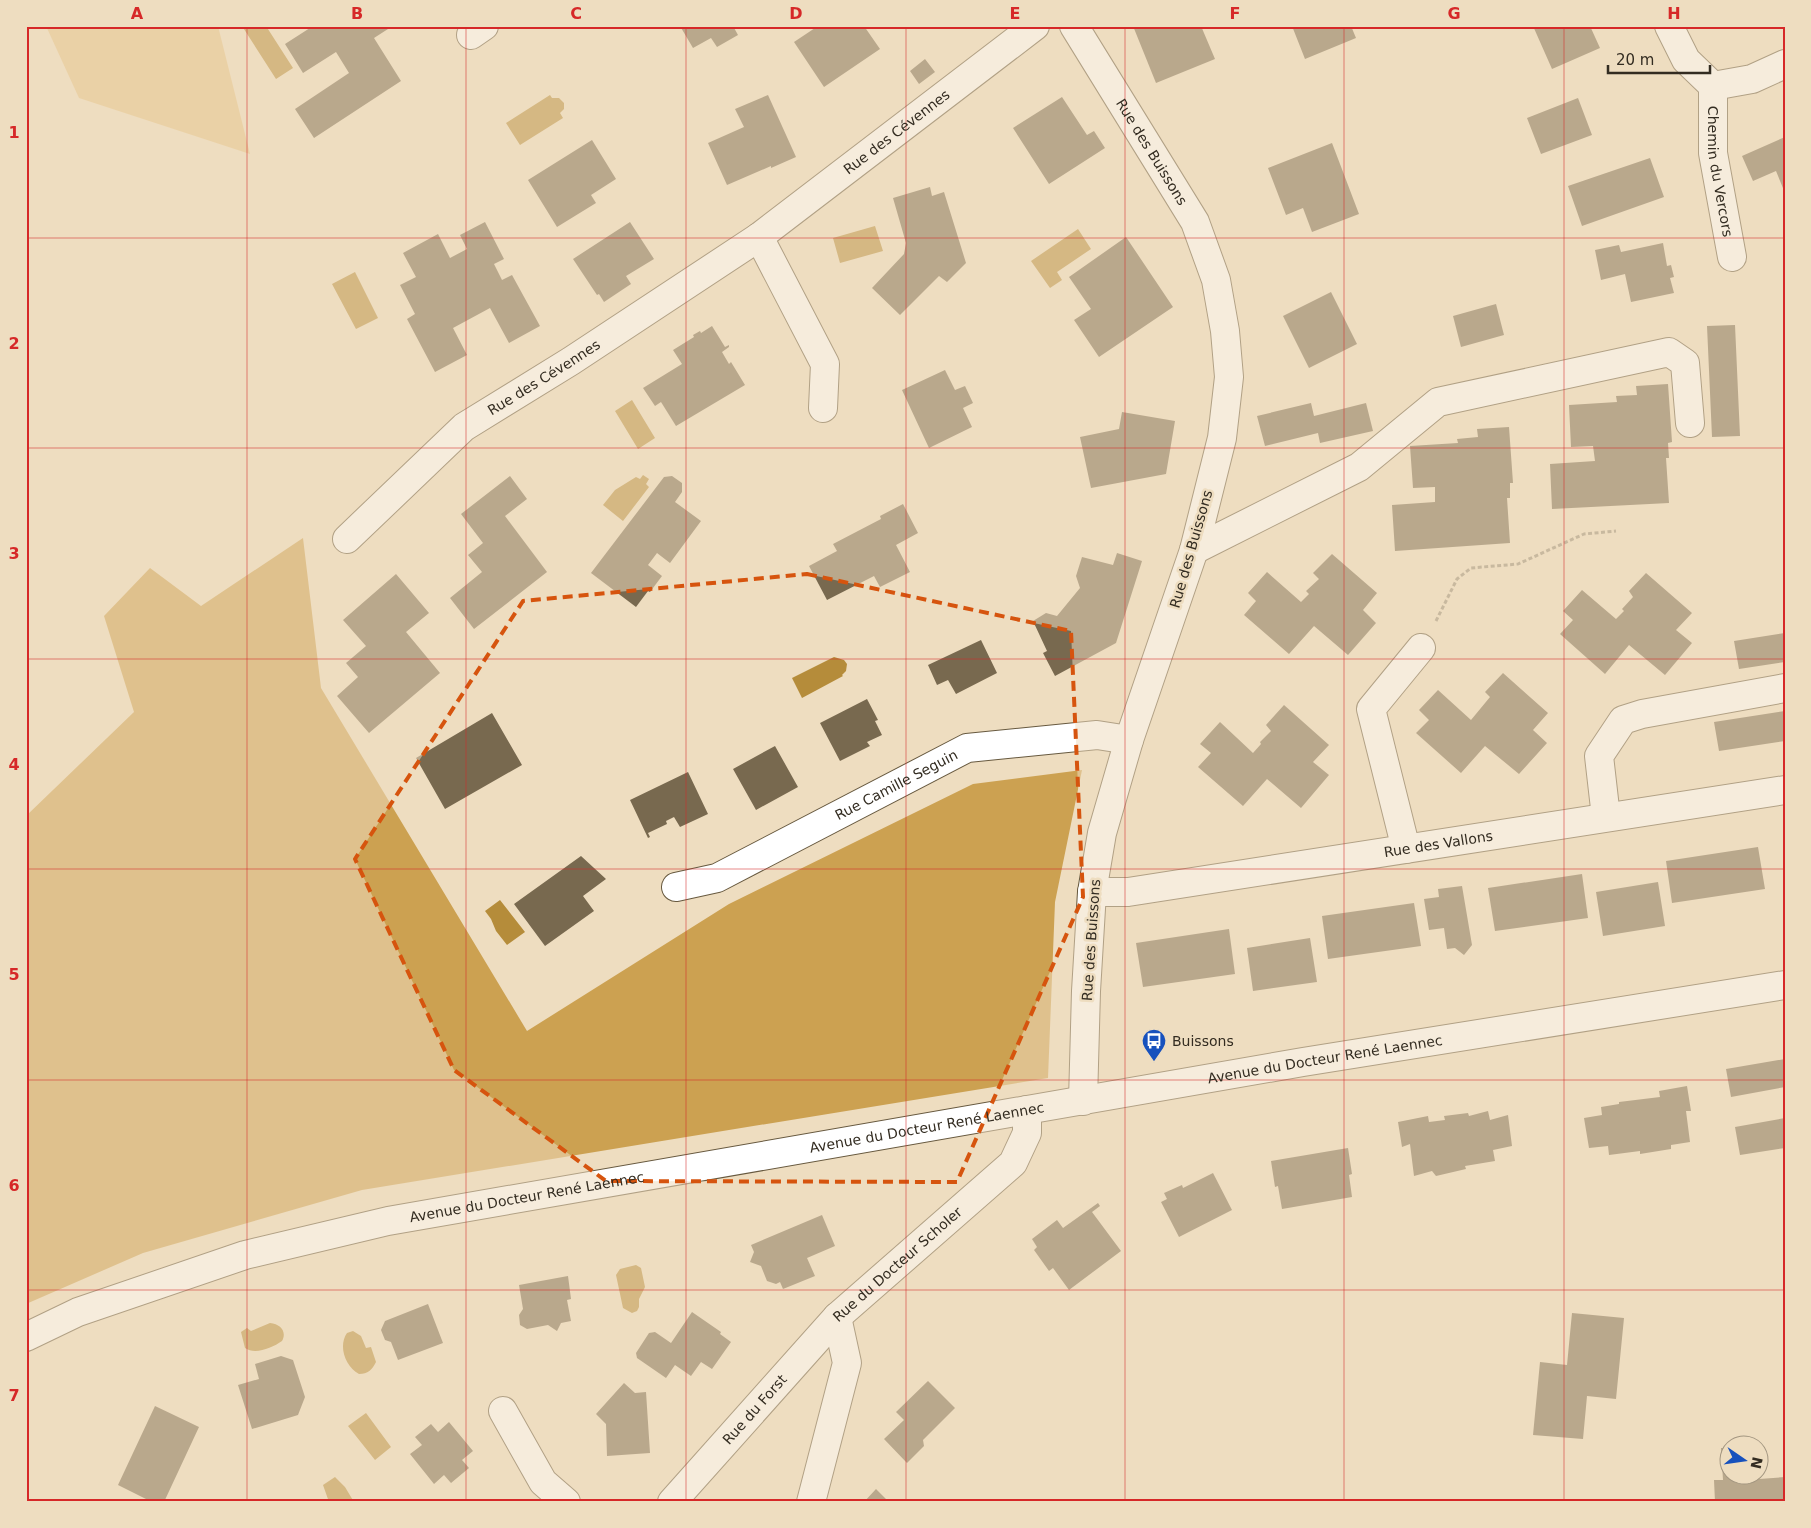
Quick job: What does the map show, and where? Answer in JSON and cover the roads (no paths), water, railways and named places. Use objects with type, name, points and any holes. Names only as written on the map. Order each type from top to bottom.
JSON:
[{"type":"street","name":"Rue des Cévennes","points":[[348,539],[464,427],[571,361],[759,237],[1035,26]]},
{"type":"street","name":"Rue des Buissons","points":[[1074,26],[1195,222],[1216,280],[1225,331],[1229,377],[1222,438],[1194,550],[1129,740],[1102,833],[1092,892],[1086,991],[1083,1101]]},
{"type":"street","points":[[1669,26],[1686,60],[1713,86],[1752,79],[1785,64]]},
{"type":"street","name":"Chemin du Vercors","points":[[1713,86],[1713,153],[1732,257]]},
{"type":"street","points":[[759,237],[825,364],[823,408]]},
{"type":"street","points":[[1194,550],[1359,467],[1438,402],[1669,352],[1685,363],[1690,423]]},
{"type":"street","points":[[1406,849],[1372,709],[1422,648]]},
{"type":"street","points":[[1606,817],[1599,756],[1623,720],[1642,714],[1785,688]]},
{"type":"street","name":"Rue Camille Seguin","points":[[676,887],[717,878],[967,748],[1097,735],[1129,740]]},
{"type":"street","name":"Rue des Vallons","points":[[1092,892],[1128,892],[1785,790]]},
{"type":"street","name":"Avenue du Docteur René Laennec","points":[[26,1338],[78,1312],[245,1255],[388,1221],[1303,1062],[1785,985]]},
{"type":"street","name":"Rue du Docteur Scholer","points":[[811,1502],[846,1363],[837,1317],[1012,1163],[1027,1133],[1027,1110]]},
{"type":"street","name":"Rue du Forst","points":[[672,1502],[837,1317]]},
{"type":"street","points":[[503,1411],[543,1482],[566,1502]]},
{"type":"place","name":"Buissons","points":[[1154,1062]]}]
